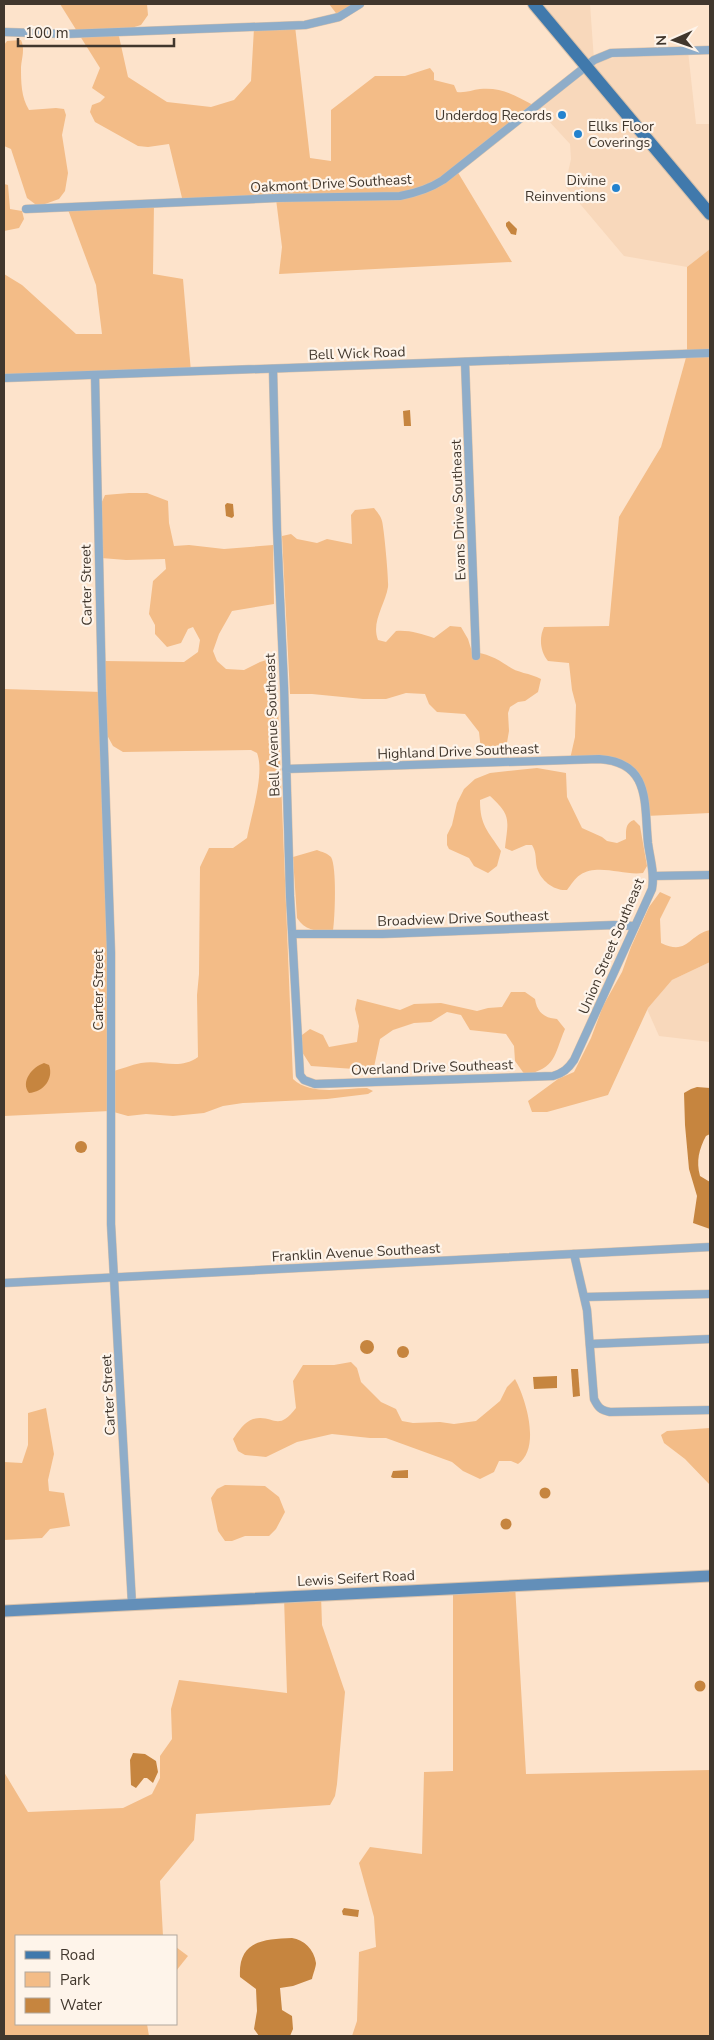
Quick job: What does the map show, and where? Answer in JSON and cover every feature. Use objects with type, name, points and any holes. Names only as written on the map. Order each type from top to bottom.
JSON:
[{"type":"main road","points":[[534,4],[709,210]]},
{"type":"street","points":[[4,32],[66,34],[305,25],[339,17],[360,4]]},
{"type":"street","name":"Oakmont Drive Southeast","points":[[26,209],[276,198],[400,196],[427,190],[457,171],[594,60],[611,53],[710,50]]},
{"type":"street","name":"Bell Wick Road","points":[[4,378],[710,353]]},
{"type":"street","name":"Evans Drive Southeast","points":[[465,362],[476,656]]},
{"type":"street","name":"Bell Avenue Southeast","points":[[273,369],[277,530],[298,1070],[304,1080]]},
{"type":"street","name":"Carter Street","points":[[95,375],[110,935],[110,1166],[114,1278],[132,1604]]},
{"type":"street","name":"Highland Drive Southeast","points":[[286,769],[599,759],[611,760],[628,767]]},
{"type":"street","name":"Union Street Southeast","points":[[562,1072],[574,1060],[652,889],[654,876],[649,852],[642,788],[636,774],[628,767]]},
{"type":"street","points":[[654,876],[710,875]]},
{"type":"street","name":"Broadview Drive Southeast","points":[[293,934],[382,934],[614,925],[634,926]]},
{"type":"street","name":"Overland Drive Southeast","points":[[304,1080],[314,1084],[553,1076],[562,1072]]},
{"type":"street","name":"Franklin Avenue Southeast","points":[[4,1283],[710,1247]]},
{"type":"street","points":[[574,1254],[585,1297],[594,1398],[600,1410],[610,1412],[710,1410]]},
{"type":"street","points":[[585,1297],[710,1294]]},
{"type":"street","points":[[590,1344],[710,1339]]},
{"type":"street","name":"Lewis Seifert Road","points":[[4,1612],[710,1576]]},
{"type":"shaded area","points":[[534,4],[590,4],[594,60],[688,51],[696,124],[710,124],[710,249],[687,267],[624,256],[565,186],[571,159],[570,144],[535,106],[586,66]]},
{"type":"shaded area","points":[[710,962],[710,1042],[659,1036],[647,1009],[672,980]]},
{"type":"green space","points":[[60,4],[147,4],[148,15],[141,25],[118,32],[128,77],[167,102],[211,107],[234,100],[251,81],[254,28],[295,26],[310,158],[331,161],[331,110],[375,76],[405,76],[430,68],[434,73],[434,80],[454,85],[457,92],[496,89],[509,93],[535,106],[457,171],[512,262],[279,274],[282,247],[276,199],[183,202],[169,144],[148,147],[138,146],[95,122],[90,112],[92,105],[100,102],[105,97],[92,88],[100,68]]},
{"type":"green space","points":[[329,4],[360,4],[339,17]]},
{"type":"green space","points":[[21,40],[23,50],[21,67],[22,89],[24,100],[29,110],[64,109],[66,115],[62,135],[68,173],[65,191],[59,199],[45,204],[35,204],[27,198],[11,149],[4,146],[4,45],[7,41]]},
{"type":"green space","points":[[4,184],[8,185],[10,209],[22,211],[24,219],[19,228],[4,231]]},
{"type":"green space","points":[[154,204],[153,274],[183,279],[191,372],[4,378],[4,274],[22,285],[76,334],[102,334],[96,285],[67,207]]},
{"type":"green space","points":[[710,249],[710,813],[646,816],[642,788],[624,764],[570,759],[575,737],[576,705],[569,663],[548,661],[542,649],[541,636],[544,627],[609,626],[619,517],[661,447],[687,354],[687,267]]},
{"type":"green space","points":[[147,493],[168,501],[169,523],[174,546],[189,545],[224,549],[273,545],[274,604],[232,611],[219,634],[213,651],[217,661],[226,669],[244,670],[276,657],[293,1079],[309,1088],[338,1090],[367,1088],[373,1091],[368,1094],[327,1099],[243,1103],[223,1106],[204,1113],[173,1116],[146,1114],[128,1116],[110,1111],[4,1116],[4,689],[102,692],[111,1072],[141,1063],[176,1064],[191,1061],[198,1057],[197,995],[199,974],[200,867],[209,848],[233,848],[247,838],[256,795],[259,761],[257,753],[251,750],[123,752],[113,746],[107,735],[104,661],[184,662],[198,652],[200,640],[193,627],[188,629],[181,643],[167,647],[155,634],[155,625],[149,614],[153,581],[166,569],[165,559],[126,560],[101,558],[101,504],[105,495]]},
{"type":"green space","points":[[374,508],[381,517],[383,526],[388,583],[377,620],[376,633],[378,640],[386,642],[396,631],[411,632],[434,638],[450,626],[461,627],[468,639],[472,652],[491,656],[515,670],[541,679],[538,692],[525,701],[518,702],[510,707],[508,713],[509,731],[505,754],[487,754],[481,750],[479,732],[465,714],[437,712],[429,704],[425,694],[406,693],[386,699],[363,699],[312,694],[290,694],[282,536],[291,534],[297,539],[317,543],[327,539],[352,544],[351,515],[355,510]]},
{"type":"green space","points":[[537,768],[566,773],[567,797],[582,828],[607,841],[617,843],[626,839],[628,825],[634,820],[640,826],[647,866],[643,873],[595,870],[578,876],[567,890],[553,887],[539,873],[532,845],[526,845],[512,851],[505,848],[507,819],[502,809],[490,796],[480,800],[480,809],[486,828],[501,851],[497,866],[488,873],[474,866],[469,858],[449,849],[447,835],[452,825],[457,803],[464,789],[475,779],[490,773]]},
{"type":"green space","points":[[317,850],[331,857],[333,863],[335,893],[333,931],[317,931],[308,928],[297,918],[293,857]]},
{"type":"green space","points":[[660,892],[671,897],[660,919],[661,943],[677,947],[683,946],[710,930],[710,962],[672,980],[648,1008],[608,1095],[547,1112],[532,1112],[528,1101],[558,1079],[574,1072],[591,1038],[603,1006],[622,972],[649,907]]},
{"type":"green space","points":[[511,992],[525,992],[535,999],[537,1007],[542,1014],[557,1019],[565,1029],[556,1054],[549,1064],[525,1075],[515,1061],[514,1046],[506,1034],[470,1030],[461,1015],[447,1012],[431,1022],[414,1023],[393,1030],[380,1039],[374,1067],[369,1070],[311,1066],[302,1052],[302,1035],[310,1029],[323,1035],[329,1047],[357,1042],[359,1026],[355,1009],[357,999],[400,1010],[414,1004],[441,1003],[477,1011],[502,1007]]},
{"type":"green space","points":[[351,1362],[357,1368],[361,1382],[381,1402],[396,1409],[402,1421],[413,1423],[440,1422],[454,1424],[476,1421],[500,1401],[507,1387],[515,1379],[527,1410],[529,1423],[529,1447],[525,1457],[518,1464],[511,1461],[499,1461],[494,1472],[480,1479],[463,1471],[452,1462],[386,1438],[332,1434],[297,1442],[266,1457],[245,1455],[238,1451],[233,1439],[247,1422],[260,1418],[275,1421],[284,1420],[296,1408],[293,1381],[303,1365],[334,1365]]},
{"type":"green space","points":[[46,1408],[54,1454],[48,1480],[49,1491],[64,1493],[70,1526],[50,1529],[42,1538],[4,1540],[4,1462],[22,1463],[28,1445],[28,1413]]},
{"type":"green space","points":[[710,1428],[710,1485],[685,1459],[664,1443],[661,1435],[667,1431]]},
{"type":"green space","points":[[225,1485],[265,1486],[279,1497],[285,1512],[276,1529],[269,1536],[245,1536],[232,1541],[225,1541],[218,1531],[211,1498],[217,1489]]},
{"type":"green space","points":[[515,1585],[526,1774],[710,1770],[710,2036],[352,2036],[357,2021],[359,1952],[376,1947],[374,1917],[359,1863],[370,1847],[422,1854],[424,1772],[453,1771],[453,1589]]},
{"type":"green space","points":[[321,1595],[322,1625],[345,1692],[337,1784],[335,1796],[330,1805],[196,1814],[194,1840],[160,1881],[163,1935],[15,1935],[15,2025],[147,2025],[149,2036],[4,2036],[4,1772],[28,1812],[123,1808],[152,1794],[160,1778],[160,1756],[172,1739],[171,1709],[179,1680],[287,1693],[284,1597]]},
{"type":"green space","points":[[178,1948],[188,1956],[178,1968]]},
{"type":"water","points":[[509,221],[517,229],[516,235],[511,234],[506,226],[506,223]]},
{"type":"water","points":[[410,410],[411,426],[404,426],[403,411]]},
{"type":"water","points":[[227,503],[233,504],[234,516],[232,518],[226,516],[225,505]]},
{"type":"water","points":[[44,1063],[49,1065],[49,1080],[39,1090],[29,1093],[26,1084],[29,1075],[35,1068]]},
{"type":"water","points":[[697,1087],[710,1088],[710,1134],[706,1136],[702,1146],[698,1165],[700,1176],[710,1182],[710,1229],[693,1223],[697,1196],[689,1169],[684,1093]]},
{"type":"water","points":[[81,1141],[87,1147],[81,1153],[75,1147]]},
{"type":"water","points":[[367,1340],[372,1342],[374,1347],[372,1352],[367,1354],[362,1352],[360,1347],[362,1342]]},
{"type":"water","points":[[403,1346],[409,1352],[403,1358],[397,1352]]},
{"type":"water","points":[[571,1369],[578,1369],[580,1396],[573,1397]]},
{"type":"water","points":[[557,1376],[557,1388],[534,1389],[533,1377]]},
{"type":"water","points":[[408,1470],[408,1478],[391,1477],[393,1471]]},
{"type":"water","points":[[545,1487],[551,1493],[545,1499],[539,1493]]},
{"type":"water","points":[[506,1518],[512,1524],[506,1530],[500,1524]]},
{"type":"water","points":[[700,1680],[706,1686],[700,1692],[694,1686]]},
{"type":"water","points":[[133,1753],[145,1754],[156,1761],[158,1772],[153,1783],[144,1778],[136,1788],[131,1785],[130,1760]]},
{"type":"water","points":[[344,1908],[359,1910],[358,1917],[343,1915],[342,1911]]},
{"type":"water","points":[[292,1938],[304,1943],[313,1953],[316,1966],[312,1979],[293,1986],[280,1988],[282,2010],[292,2016],[293,2029],[290,2036],[259,2036],[254,2029],[257,2011],[256,1989],[240,1977],[240,1965],[243,1956],[254,1944],[262,1941]]},
{"type":"place","name":"Underdog Records","points":[[562,115]]},
{"type":"place","name":"Ellks Floor Coverings","points":[[578,134]]},
{"type":"place","name":"Divine Reinventions","points":[[616,188]]}]
